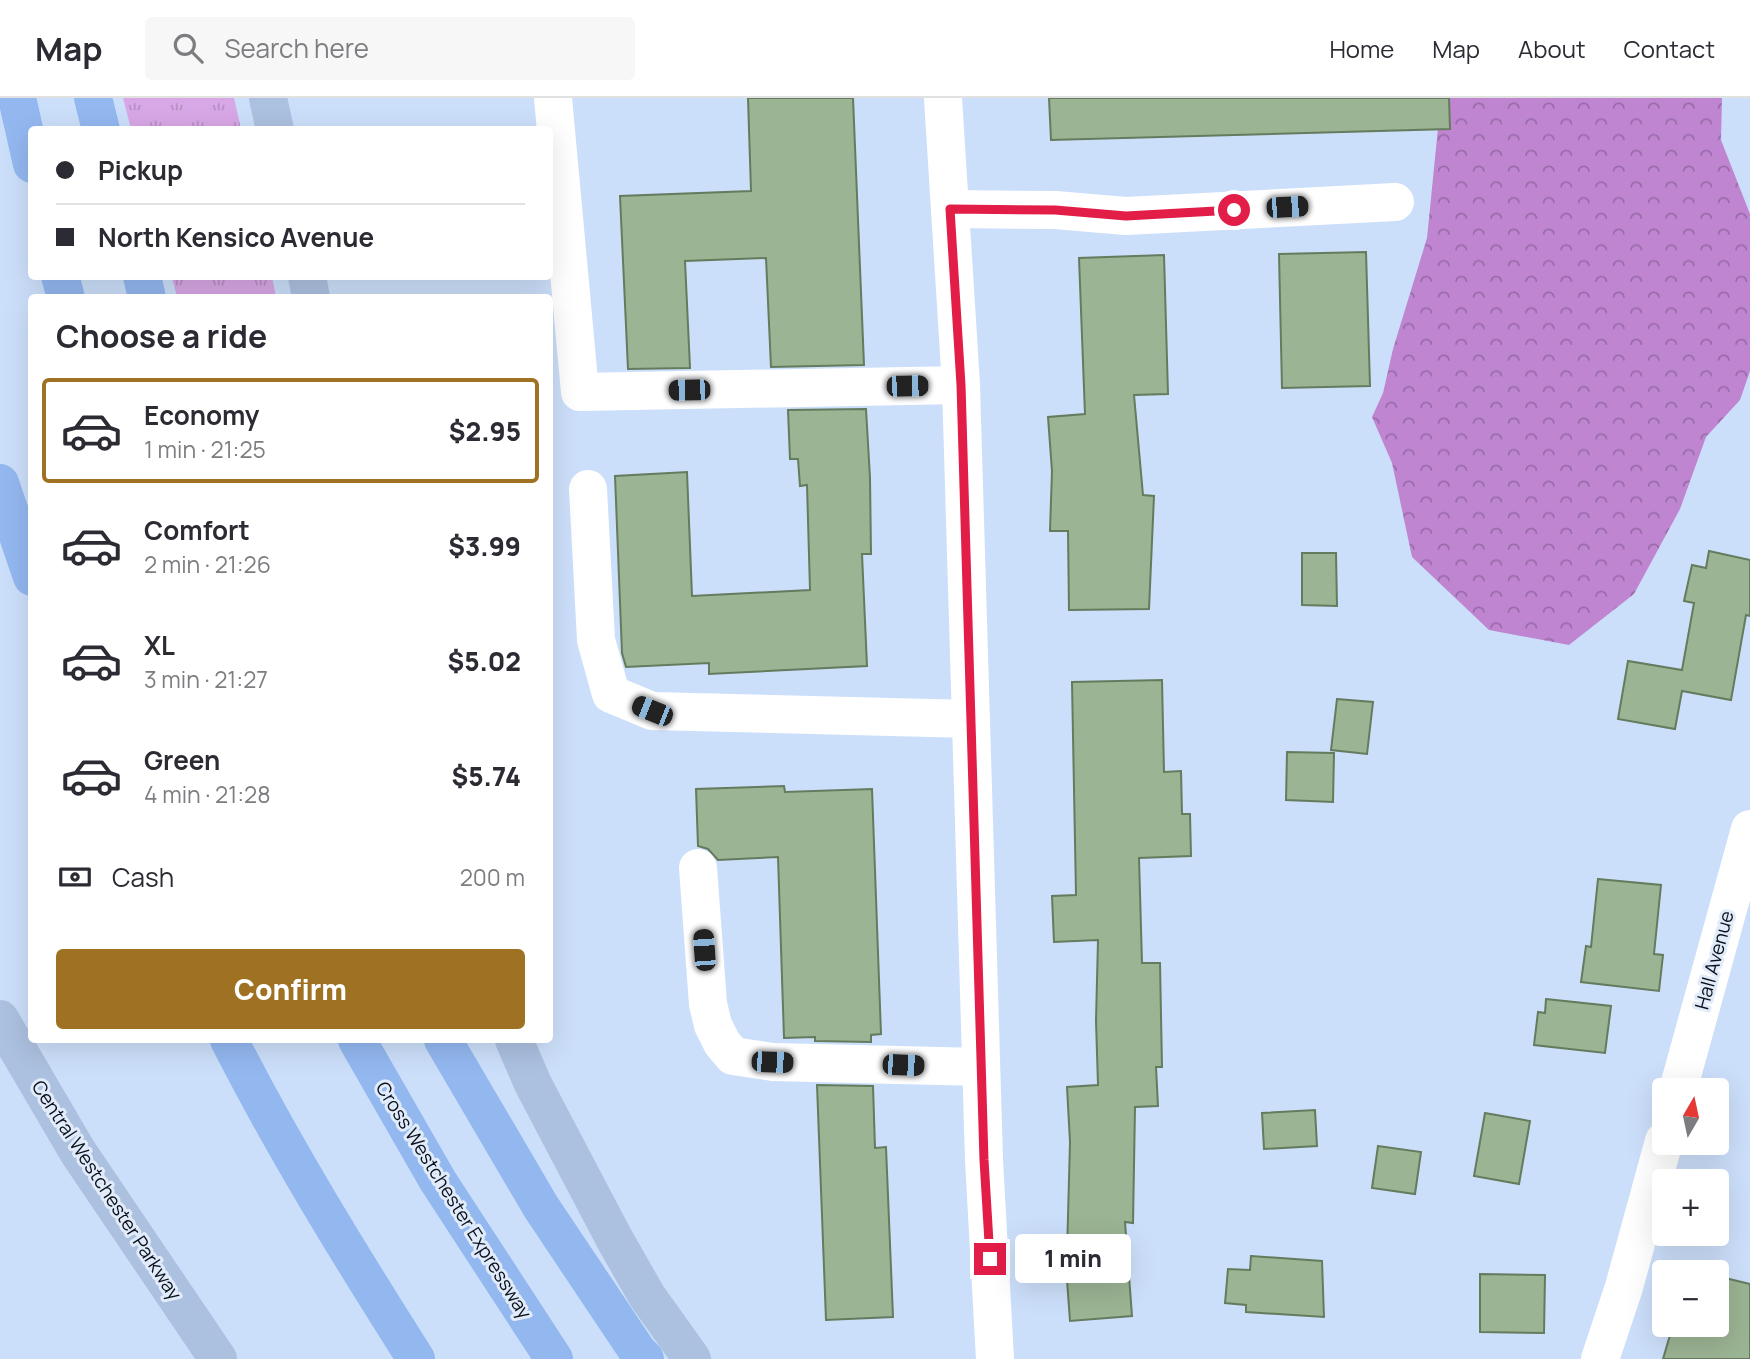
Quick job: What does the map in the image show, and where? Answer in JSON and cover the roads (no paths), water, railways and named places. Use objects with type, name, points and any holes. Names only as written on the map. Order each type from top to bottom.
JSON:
[{"type":"highway","points":[[16,98],[28,148]]},
{"type":"highway","points":[[93,98],[100,126]]},
{"type":"highway","points":[[0,483],[28,565]]},
{"type":"highway","points":[[231,1043],[340,1240],[416,1359]]},
{"type":"highway","name":"Cross Westchester Expressway","points":[[359,1043],[438,1181],[554,1359]]},
{"type":"highway","points":[[445,1043],[541,1207],[645,1359]]},
{"type":"main road","points":[[268,98],[274,126]]},
{"type":"main road","name":"Central Westchester Parkway","points":[[0,1018],[78,1152],[218,1359]]},
{"type":"main road","points":[[515,1043],[533,1084],[615,1240],[647,1296],[692,1359]]},
{"type":"street","points":[[553,98],[580,392],[961,385]]},
{"type":"street","points":[[943,98],[961,385],[984,1160],[995,1359]]},
{"type":"street","points":[[950,209],[1055,210],[1126,216],[1395,202]]},
{"type":"street","points":[[589,489],[596,639],[611,694],[652,711],[971,719]]},
{"type":"street","name":"Hall Avenue","points":[[1681,1078],[1750,829]]},
{"type":"street","points":[[698,868],[708,1004],[713,1025],[722,1043],[733,1056],[772,1062],[981,1067]]},
{"type":"street","points":[[1600,1359],[1624,1287],[1660,1155]]}]
